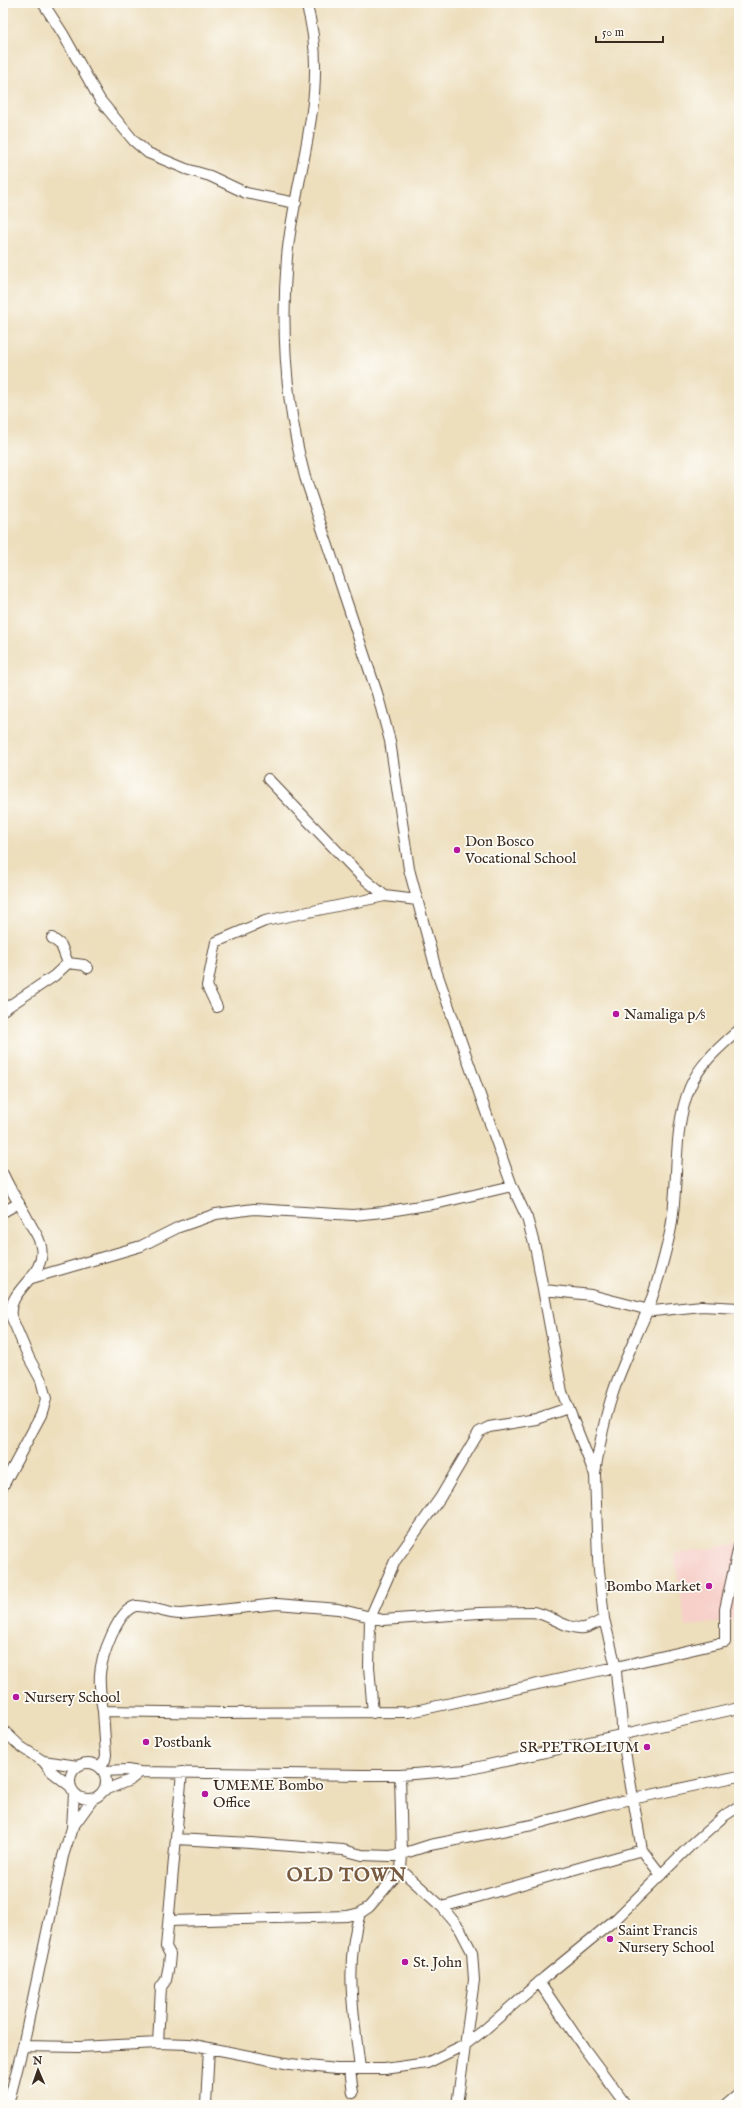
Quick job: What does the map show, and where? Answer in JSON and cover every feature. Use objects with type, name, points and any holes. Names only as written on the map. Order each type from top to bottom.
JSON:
[{"type":"street","points":[[43,3],[63,34],[100,100],[134,141],[148,153],[186,169],[210,176],[246,193],[296,203]]},
{"type":"street","points":[[306,3],[314,39],[316,69],[310,123],[288,257],[285,293],[286,339],[296,443],[305,477],[377,693],[390,741],[404,841],[417,900],[436,973],[512,1186],[527,1218],[544,1290],[552,1332],[556,1368],[562,1392],[595,1475]]},
{"type":"street","points":[[268,779],[361,876],[385,896]]},
{"type":"street","points":[[217,1007],[207,986],[216,942],[265,921],[385,896],[417,900]]},
{"type":"street","points":[[52,938],[61,945],[68,963]]},
{"type":"street","points":[[68,963],[84,965],[88,968]]},
{"type":"street","points":[[3,1010],[54,976],[68,963]]},
{"type":"street","points":[[661,1875],[642,1850],[622,1734],[622,1715],[616,1685],[616,1667],[604,1619],[598,1560],[595,1475],[601,1437],[612,1396],[655,1290],[675,1206],[677,1152],[686,1097],[696,1074],[705,1061],[739,1030]]},
{"type":"street","points":[[3,1174],[42,1248],[42,1256],[32,1278],[14,1299],[10,1310],[10,1316],[29,1358],[42,1380],[46,1400],[41,1415],[3,1486]]},
{"type":"street","points":[[32,1278],[141,1246],[179,1227],[216,1214],[254,1209],[353,1215],[439,1203],[512,1186]]},
{"type":"street","points":[[3,1212],[19,1203]]},
{"type":"street","points":[[544,1290],[591,1295],[647,1310],[660,1311],[708,1306],[739,1308]]},
{"type":"street","points":[[373,1713],[369,1667],[370,1618],[395,1561],[440,1498],[479,1432],[489,1427],[536,1419],[568,1408]]},
{"type":"street","points":[[103,1710],[373,1713],[410,1712],[426,1710],[725,1642],[725,1609],[739,1546]]},
{"type":"street","points":[[103,1792],[106,1781],[101,1769],[106,1755],[100,1674],[106,1647],[122,1617],[128,1610],[135,1606],[142,1606],[169,1614],[181,1614],[277,1604],[338,1609],[370,1618],[389,1620],[478,1613],[533,1612],[540,1613],[571,1626],[584,1628],[604,1619]]},
{"type":"street","points":[[43,1761],[78,1766],[89,1763],[101,1769],[140,1772],[248,1775],[400,1775],[466,1770],[739,1708]]},
{"type":"street","points":[[3,1730],[21,1747],[43,1761],[50,1771],[72,1790],[86,1800],[93,1799]]},
{"type":"street","points":[[8,2105],[23,2046],[63,1856],[72,1828],[71,1775],[78,1766]]},
{"type":"street","points":[[72,1828],[93,1799],[103,1792],[130,1780],[140,1772]]},
{"type":"street","points":[[158,2043],[162,1987],[166,1980],[170,1954],[166,1947],[182,1772]]},
{"type":"street","points":[[169,1921],[334,1916],[360,1913],[369,1907],[401,1870],[400,1775]]},
{"type":"street","points":[[176,1840],[343,1850],[374,1856],[402,1854],[430,1845],[532,1825],[604,1805],[739,1776]]},
{"type":"street","points":[[23,2046],[79,2047],[158,2043],[189,2044],[317,2068],[355,2069],[400,2067],[427,2063],[466,2044],[617,1918],[711,1827],[739,1806]]},
{"type":"street","points":[[442,1907],[642,1850]]},
{"type":"street","points":[[401,1870],[442,1907],[460,1930],[472,1952],[474,1980],[466,2044],[460,2068],[457,2105]]},
{"type":"street","points":[[353,2093],[355,2069],[350,1966],[355,1931],[360,1913]]},
{"type":"street","points":[[539,1982],[584,2048],[626,2105]]},
{"type":"street","points":[[206,2105],[209,2048]]},
{"type":"street","points":[[726,2105],[739,2094]]},
{"type":"shaded area","name":"Bombo Market","points":[[739,1544],[739,1619],[686,1627],[674,1554]]},
{"type":"place","name":"Don Bosco Vocational School","points":[[457,850]]},
{"type":"place","name":"Namaliga p/s","points":[[616,1014]]},
{"type":"place","name":"Bombo Market","points":[[709,1586]]},
{"type":"place","name":"Nursery School","points":[[16,1697]]},
{"type":"place","name":"Postbank","points":[[146,1742]]},
{"type":"place","name":"SR PETROLIUM","points":[[647,1747]]},
{"type":"place","name":"UMEME Bombo Office","points":[[205,1794]]},
{"type":"place","name":"Saint Francis Nursery School","points":[[610,1939]]},
{"type":"place","name":"St. John","points":[[405,1962]]},
{"type":"district","name":"OLD TOWN","points":[[347,1876]]}]
